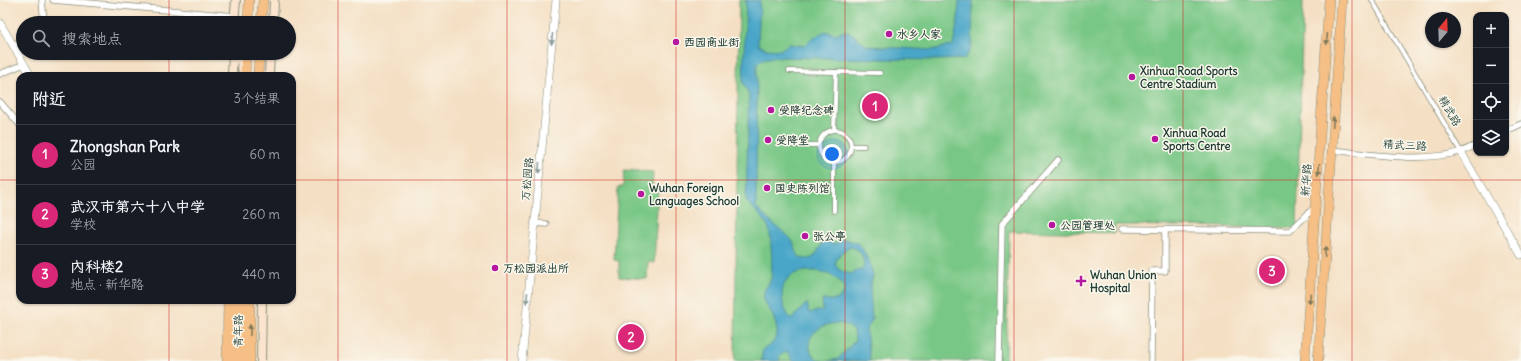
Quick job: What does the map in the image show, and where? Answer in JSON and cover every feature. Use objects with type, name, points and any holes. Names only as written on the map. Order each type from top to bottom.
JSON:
[{"type":"main road","points":[[234,16],[236,0]]},
{"type":"main road","points":[[248,16],[249,0]]},
{"type":"main road","points":[[262,16],[263,0]]},
{"type":"main road","points":[[273,16],[274,0]]},
{"type":"main road","name":"新华路","points":[[1305,361],[1329,0]]},
{"type":"main road","points":[[1318,361],[1342,0]]},
{"type":"main road","points":[[232,72],[233,60]]},
{"type":"main road","points":[[241,60],[244,72]]},
{"type":"main road","points":[[245,72],[246,60]]},
{"type":"main road","points":[[258,72],[259,60]]},
{"type":"main road","points":[[269,72],[270,60]]},
{"type":"main road","name":"青年路","points":[[228,304],[228,361]]},
{"type":"main road","points":[[236,304],[239,318],[242,361]]},
{"type":"main road","points":[[235,361],[239,318],[242,304]]},
{"type":"main road","name":"青年路","points":[[250,304],[250,361]]},
{"type":"main road","points":[[261,361],[262,304]]},
{"type":"street","points":[[42,0],[43,16]]},
{"type":"street","points":[[53,0],[198,16]]},
{"type":"street","name":"万松园路","points":[[522,361],[556,0]]},
{"type":"street","name":"精武路","points":[[1372,0],[1521,254]]},
{"type":"street","points":[[0,23],[16,51]]},
{"type":"street","points":[[12,45],[16,43]]},
{"type":"street","points":[[21,60],[29,72]]},
{"type":"street","points":[[0,74],[24,64]]},
{"type":"street","points":[[789,71],[880,73]]},
{"type":"street","points":[[834,130],[836,72]]},
{"type":"street","points":[[0,102],[16,120]]},
{"type":"street","points":[[1509,130],[1521,124]]},
{"type":"street","points":[[830,130],[834,130],[848,136],[851,146],[848,155],[839,161],[834,162],[822,155],[819,146],[822,136],[830,130]]},
{"type":"street","points":[[787,145],[819,146]]},
{"type":"street","points":[[851,146],[864,146]]},
{"type":"street","name":"精武三路","points":[[1331,150],[1427,157],[1444,156],[1461,152],[1473,146]]},
{"type":"street","points":[[999,361],[1002,224],[1058,160]]},
{"type":"street","points":[[834,162],[834,211]]},
{"type":"street","points":[[1122,229],[1290,231],[1316,205]]},
{"type":"street","points":[[534,223],[546,224]]},
{"type":"street","points":[[1151,361],[1152,270],[1165,271],[1165,230]]},
{"type":"green space","points":[[739,0],[1303,0],[1297,228],[1115,225],[1115,233],[1009,231],[1006,361],[735,361]]},
{"type":"green space","points":[[624,170],[653,172],[652,189],[658,189],[654,263],[648,262],[647,279],[619,277],[619,261],[614,260],[618,187],[623,187]]},
{"type":"water","points":[[746,0],[760,0],[758,45],[767,49],[780,50],[789,44],[805,46],[810,40],[825,31],[835,34],[846,31],[854,35],[867,46],[932,50],[953,45],[958,19],[959,0],[973,0],[972,44],[970,51],[964,59],[936,60],[773,57],[763,59],[757,64],[756,207],[791,239],[801,258],[808,259],[814,257],[824,241],[835,244],[844,239],[857,243],[862,248],[870,263],[873,276],[870,287],[872,320],[866,330],[870,361],[828,361],[838,359],[855,341],[853,332],[848,326],[840,323],[822,327],[814,333],[810,340],[810,349],[812,354],[816,358],[823,361],[793,361],[787,351],[779,356],[780,361],[761,361],[763,349],[773,343],[776,339],[777,330],[772,314],[766,305],[764,298],[764,291],[772,274],[769,230],[764,220],[746,200],[749,95],[743,82]],"holes":[[[848,247],[855,248],[861,253],[864,264],[863,268],[851,274],[840,270],[835,264],[837,258]],[[817,271],[833,276],[840,281],[844,288],[844,292],[842,296],[836,300],[822,300],[823,310],[809,313],[807,303],[791,319],[783,302],[782,290],[787,279],[796,273]]]},
{"type":"place","name":"水乡人家","points":[[889,34]]},
{"type":"place","name":"西园商业街","points":[[676,42]]},
{"type":"place","name":"Xinhua Road Sports Centre Stadium","points":[[1132,77]]},
{"type":"place","name":"Zhongshan Park","points":[[875,106]]},
{"type":"place","name":"受降纪念碑","points":[[771,110]]},
{"type":"place","name":"Xinhua Road Sports Centre","points":[[1155,139]]},
{"type":"place","name":"受降堂","points":[[768,140]]},
{"type":"place","name":"国史陈列馆","points":[[767,188]]},
{"type":"place","name":"Wuhan Foreign Languages School","points":[[641,194]]},
{"type":"place","name":"公园管理处","points":[[1052,225]]},
{"type":"place","name":"张公亭","points":[[805,236]]},
{"type":"place","name":"万松园派出所","points":[[495,268]]},
{"type":"place","name":"内科楼2","points":[[1272,271]]},
{"type":"place","name":"Wuhan Union Hospital","points":[[1081,281]]},
{"type":"place","name":"武汉市第六十八中学","points":[[631,337]]}]
